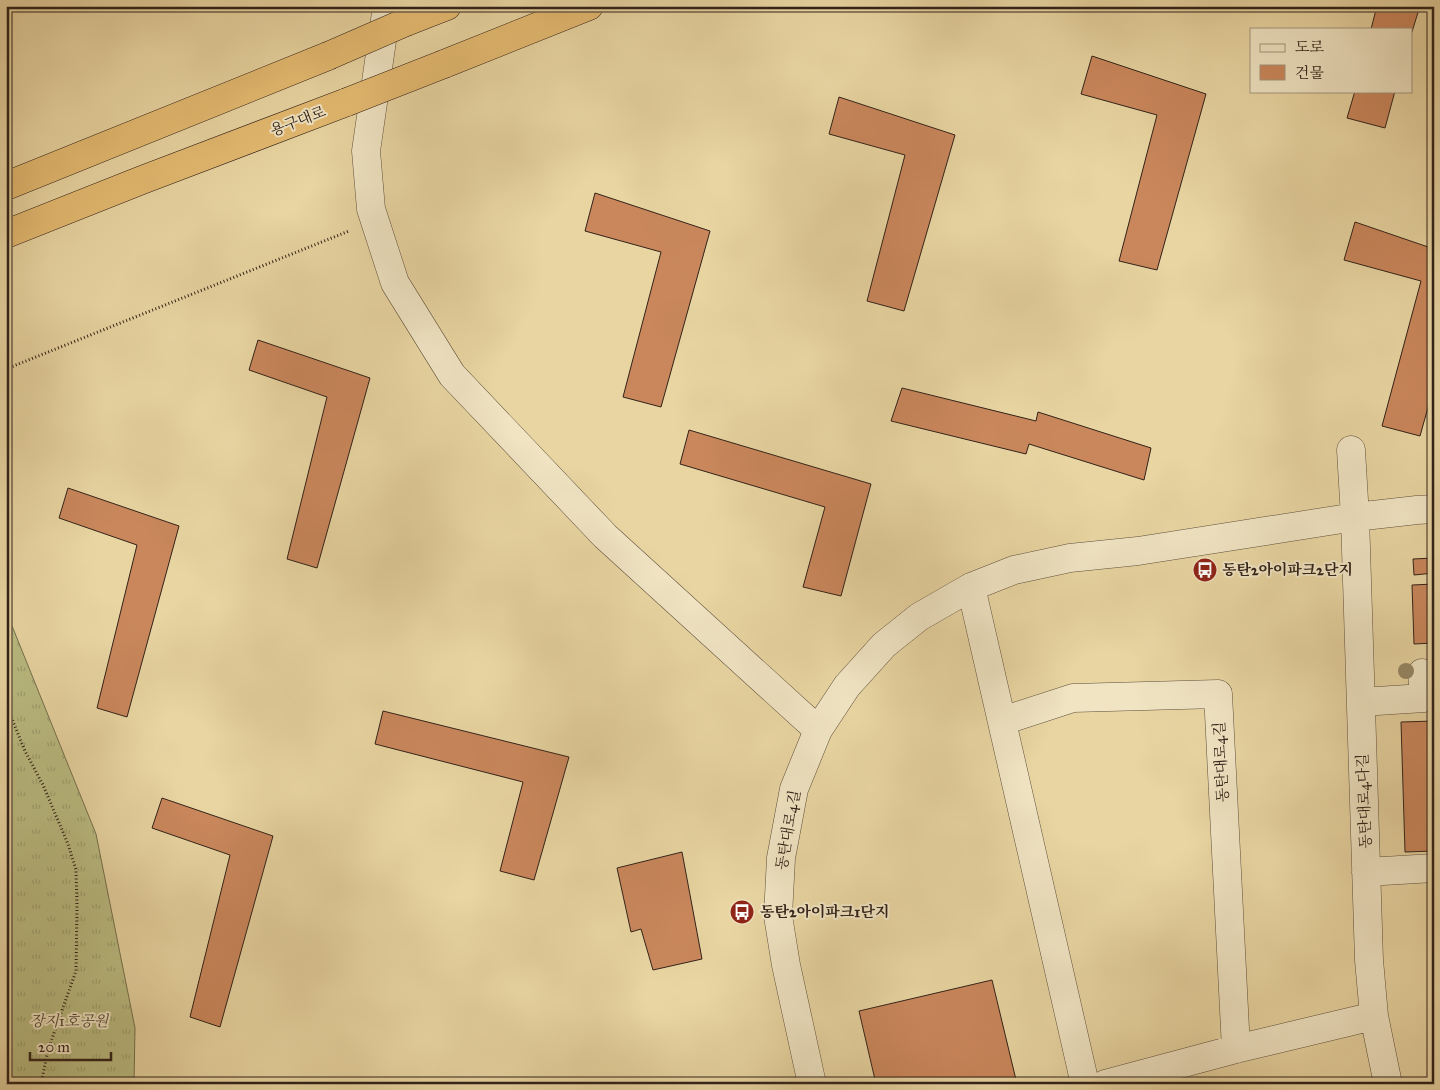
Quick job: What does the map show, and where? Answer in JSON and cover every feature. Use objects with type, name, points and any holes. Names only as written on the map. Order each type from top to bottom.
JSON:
[{"type":"highway","points":[[6,186],[328,56],[397,14],[447,6]]},
{"type":"highway","name":"용구대로","points":[[6,234],[589,6]]},
{"type":"street","points":[[397,14],[366,151],[371,209],[394,283],[452,375],[605,536],[818,730]]},
{"type":"street","name":"동탄대로4다길","points":[[1352,450],[1368,960],[1374,1016],[1388,1084]]},
{"type":"street","name":"동탄대로4길","points":[[812,1084],[786,965],[778,916],[780,858],[794,789],[818,730],[847,686],[884,645],[919,617],[971,587],[1014,570],[1070,558],[1138,552],[1355,517],[1434,509]]},
{"type":"street","points":[[971,587],[1085,1084]]},
{"type":"street","points":[[1361,702],[1424,698],[1422,673]]},
{"type":"street","name":"동탄대로4길","points":[[1002,721],[1073,698],[1218,694],[1236,1049]]},
{"type":"street","points":[[1366,872],[1434,868]]},
{"type":"street","points":[[1105,1084],[1236,1049],[1374,1016]]},
{"type":"path","points":[[6,369],[374,220]]},
{"type":"path","points":[[6,704],[61,827],[76,870],[76,971],[48,1050],[41,1084]]},
{"type":"green space","name":"장지1호공원","points":[[6,611],[96,834],[135,1028],[134,1084],[6,1084]]},
{"type":"building","points":[[1377,6],[1420,6],[1412,32],[1412,28],[1371,28]]},
{"type":"building","points":[[1092,56],[1206,94],[1157,270],[1119,261],[1157,115],[1081,94]]},
{"type":"building","points":[[1355,92],[1395,92],[1385,128],[1347,118]]},
{"type":"building","points":[[839,97],[955,135],[904,311],[867,301],[905,155],[829,134]]},
{"type":"building","points":[[595,193],[710,231],[661,407],[623,397],[661,252],[585,231]]},
{"type":"building","points":[[1355,222],[1434,249],[1434,386],[1420,436],[1382,426],[1421,281],[1344,260]]},
{"type":"building","points":[[258,340],[370,378],[317,568],[287,559],[327,397],[249,370]]},
{"type":"building","points":[[902,388],[1036,421],[1038,412],[1151,448],[1144,480],[1029,444],[1026,454],[891,421]]},
{"type":"building","points":[[689,430],[871,484],[841,596],[803,587],[825,507],[680,464]]},
{"type":"building","points":[[68,488],[179,526],[127,717],[97,708],[137,545],[59,518]]},
{"type":"building","points":[[1434,558],[1434,573],[1414,575],[1413,559]]},
{"type":"building","points":[[1434,584],[1434,643],[1414,644],[1412,585]]},
{"type":"building","points":[[383,711],[569,757],[534,880],[500,871],[523,782],[375,744]]},
{"type":"building","points":[[1434,721],[1434,851],[1405,852],[1401,722]]},
{"type":"building","points":[[162,798],[273,836],[220,1027],[190,1017],[230,855],[152,828]]},
{"type":"building","points":[[682,852],[702,959],[653,970],[641,929],[631,932],[617,868]]},
{"type":"building","points":[[992,980],[1017,1084],[876,1084],[859,1011]]},
{"type":"place","name":"동탄2아이파크2단지","points":[[1205,570]]},
{"type":"place","name":"동탄2아이파크1단지","points":[[742,912]]}]
